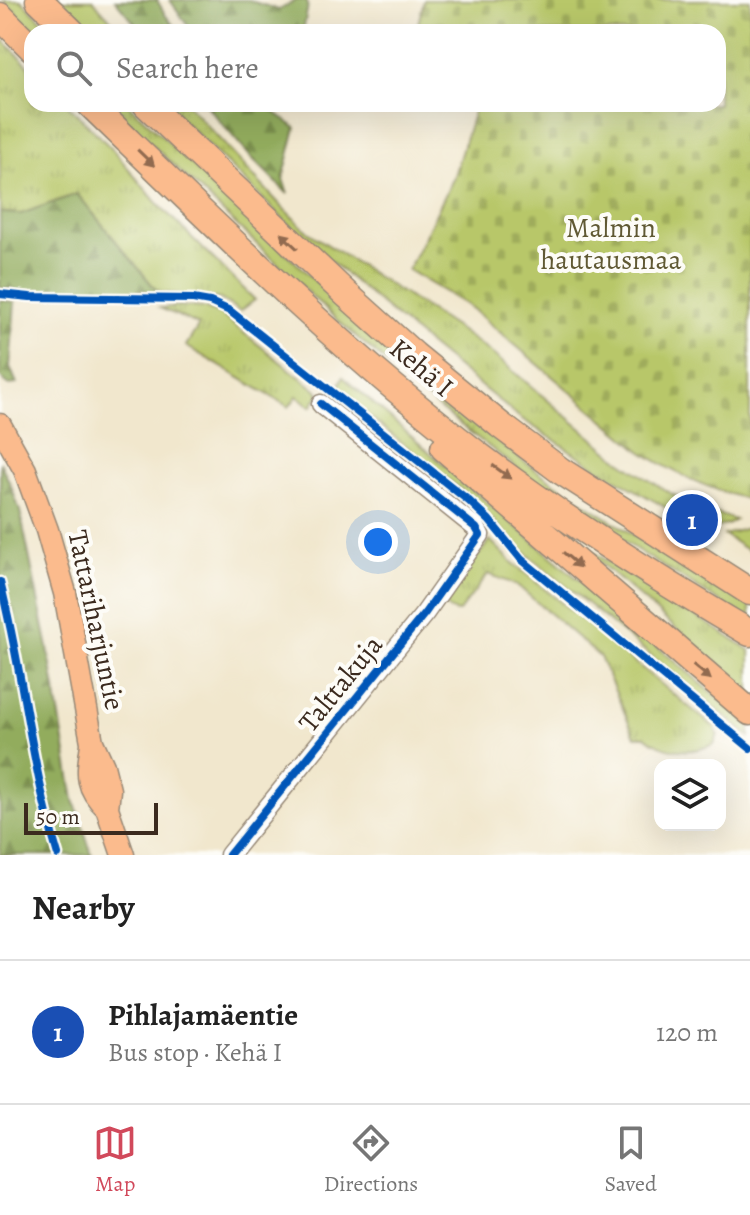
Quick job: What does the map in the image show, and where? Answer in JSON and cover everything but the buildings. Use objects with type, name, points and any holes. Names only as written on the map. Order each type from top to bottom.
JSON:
[{"type":"highway","points":[[39,0],[64,24]]},
{"type":"highway","points":[[0,16],[24,40]]},
{"type":"highway","name":"Kehä I","points":[[98,112],[312,316],[480,456],[632,561],[750,633]]},
{"type":"highway","name":"Kehä I","points":[[154,112],[346,294],[488,415],[561,471],[750,592]]},
{"type":"highway","points":[[312,316],[362,376],[750,712]]},
{"type":"main road","name":"Tattariharjuntie","points":[[0,425],[25,470],[47,530],[65,593],[92,742],[109,790],[107,808],[123,855]]},
{"type":"street","name":"Talttakuja","points":[[229,855],[425,613],[480,535],[476,528],[321,404]]},
{"type":"green space","points":[[3,0],[21,0],[46,24],[27,24]]},
{"type":"green space","points":[[59,0],[93,0],[115,24],[84,24]]},
{"type":"green space","points":[[115,0],[157,0],[172,24],[135,24]]},
{"type":"green space","points":[[170,0],[248,0],[279,10],[297,0],[306,0],[308,5],[304,24],[187,24]]},
{"type":"green space","name":"Malmin hautausmaa","points":[[424,0],[750,0],[750,500],[693,480],[641,451],[470,307],[408,270],[453,179],[474,112],[726,112],[726,24],[418,24]]},
{"type":"green space","points":[[0,37],[24,61],[24,112],[75,112],[113,150],[156,202],[255,300],[240,311],[220,299],[158,292],[77,194],[21,214],[0,211]]},
{"type":"green space","points":[[117,112],[136,112],[399,360],[474,423],[577,498],[750,606],[750,620],[544,489],[440,409],[337,320]]},
{"type":"green space","points":[[174,112],[194,112],[308,232],[461,331],[619,460],[691,504],[735,520],[713,528],[681,510],[677,514],[594,466],[519,417],[303,238]]},
{"type":"green space","points":[[212,112],[274,112],[296,128],[283,179],[288,194]]},
{"type":"green space","points":[[77,194],[158,292],[39,293],[0,288],[0,211],[21,214]]},
{"type":"green space","points":[[0,300],[15,302],[10,367],[17,384],[9,385],[0,377]]},
{"type":"green space","points":[[160,308],[204,308],[221,315],[320,393],[311,407],[297,396],[289,407],[186,346],[199,325]]},
{"type":"green space","points":[[343,377],[750,725],[750,737],[516,545],[475,501],[337,391]]},
{"type":"green space","points":[[0,462],[20,511],[74,800],[92,855],[0,855]]},
{"type":"green space","points":[[750,527],[750,552],[724,535]]},
{"type":"green space","points":[[490,540],[514,564],[715,728],[718,735],[714,744],[687,751],[661,746],[645,736],[635,736],[600,657],[517,585],[488,574],[459,612],[447,608],[444,604],[446,598]]},
{"type":"green space","points":[[588,552],[596,554],[750,650],[750,693]]},
{"type":"cycle path","points":[[0,294],[193,299],[230,311],[469,501],[521,559],[750,748]]},
{"type":"cycle path","points":[[229,855],[425,613],[480,535],[476,528],[321,404]]},
{"type":"cycle path","points":[[0,582],[41,787],[58,855]]},
{"type":"place","name":"Pihlajamäentie","points":[[692,520]]}]
